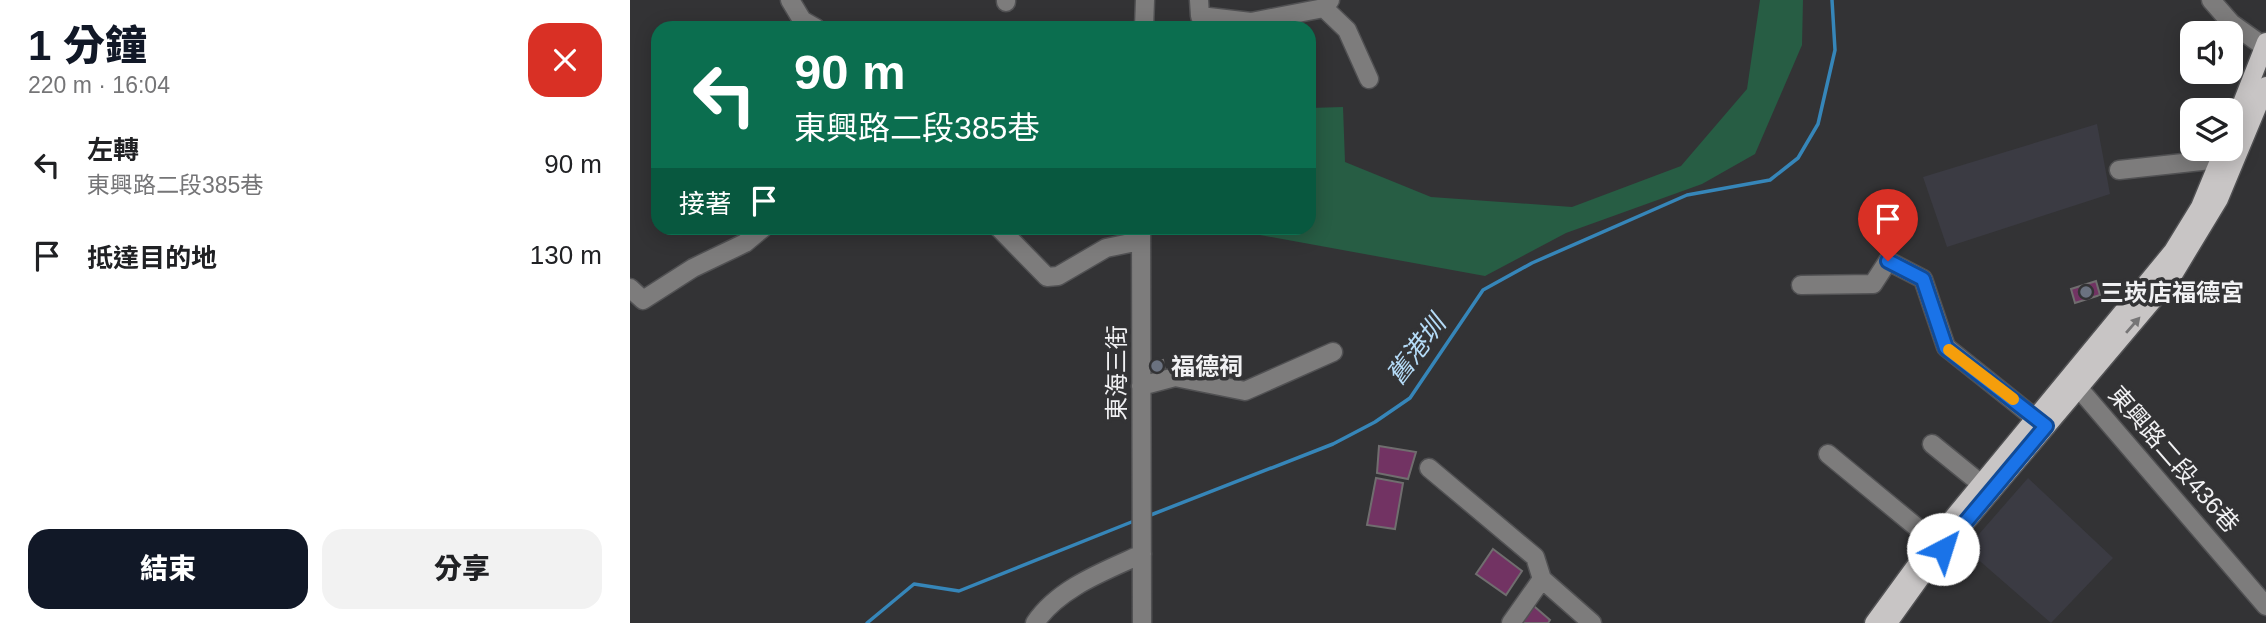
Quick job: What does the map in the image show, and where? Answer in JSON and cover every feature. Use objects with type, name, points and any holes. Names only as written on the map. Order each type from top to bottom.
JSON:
[{"type":"main road","points":[[2243,101],[2265,46]]},
{"type":"main road","points":[[2075,382],[2144,313],[2195,243],[2219,199],[2266,86]]},
{"type":"main road","points":[[1874,623],[1897,587],[1938,545],[2075,382],[2173,251],[2200,207],[2219,161]]},
{"type":"main road","points":[[1888,623],[1938,545]]},
{"type":"street","points":[[790,0],[804,21]]},
{"type":"street","points":[[1144,21],[1145,0]]},
{"type":"street","points":[[1199,0],[1200,16],[1236,21]]},
{"type":"street","points":[[2211,0],[2231,23],[2265,46]]},
{"type":"street","points":[[1248,21],[1327,4],[1347,30],[1369,79]]},
{"type":"street","points":[[2119,170],[2180,161]]},
{"type":"street","points":[[630,288],[643,300],[693,268],[745,243],[755,235]]},
{"type":"street","points":[[1006,235],[1047,277],[1058,276],[1105,248],[1138,235]]},
{"type":"street","name":"東海三街","points":[[1140,235],[1142,554]]},
{"type":"street","points":[[1801,285],[1873,284],[1888,261],[1923,279],[1946,348],[2041,422]]},
{"type":"street","points":[[1141,386],[1175,377],[1245,391],[1334,352]]},
{"type":"street","name":"東興路二段436巷","points":[[2075,382],[2266,606]]},
{"type":"street","points":[[1932,444],[1986,488]]},
{"type":"street","points":[[1828,454],[1938,545]]},
{"type":"street","points":[[1429,468],[1535,557],[1542,579],[1592,623]]},
{"type":"street","points":[[1035,623],[1043,611],[1087,579],[1142,554],[1142,623]]},
{"type":"street","points":[[1511,623],[1542,579]]},
{"type":"shaded area","points":[[2097,124],[2110,194],[1947,247],[1923,177]]},
{"type":"shaded area","points":[[2028,478],[2113,558],[2051,623],[1966,549]]},
{"type":"green space","points":[[1760,0],[1803,0],[1802,45],[1755,154],[1702,184],[1566,233],[1485,276],[1260,235],[1316,235],[1316,108],[1343,107],[1345,162],[1431,197],[1572,207],[1681,166],[1747,89]]},
{"type":"building","name":"三崁店福德宮","points":[[2096,281],[2100,295],[2075,303],[2071,289]]},
{"type":"building","name":"福德祠","points":[[1163,360],[1165,371],[1152,374],[1150,363]]},
{"type":"building","points":[[1379,446],[1416,452],[1408,479],[1377,473]]},
{"type":"building","points":[[1376,478],[1403,483],[1395,529],[1367,525]]},
{"type":"building","points":[[1493,549],[1522,571],[1506,595],[1476,574]]},
{"type":"building","points":[[1528,601],[1550,620],[1548,623],[1521,623]]},
{"type":"waterway","name":"舊港圳","points":[[1148,516],[1333,444],[1375,422],[1410,398],[1483,290],[1532,263],[1687,195],[1770,180],[1798,158],[1818,124],[1835,50],[1832,0]]},
{"type":"waterway","name":"舊港圳","points":[[867,623],[914,584],[959,591],[1134,521]]},
{"type":"slow traffic","points":[[1949,350],[2013,399]]},
{"type":"place","name":"三崁店福德宮","points":[[2086,292]]},
{"type":"place","name":"福德祠","points":[[1157,366]]},
{"type":"route","points":[[1888,261],[1923,279],[1946,348],[2046,426],[1943,549]]}]
